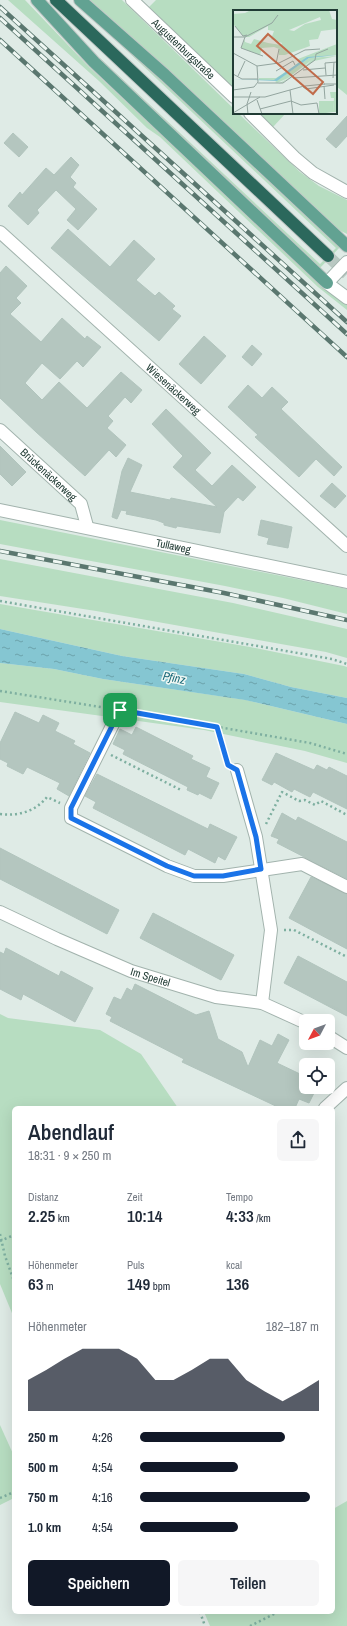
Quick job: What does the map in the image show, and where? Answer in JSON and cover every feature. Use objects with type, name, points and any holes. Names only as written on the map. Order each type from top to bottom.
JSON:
[{"type":"highway","points":[[56,0],[328,256]]},
{"type":"main road","points":[[37,0],[94,62],[327,283]]},
{"type":"main road","points":[[80,0],[165,75],[347,246]]},
{"type":"street","name":"Augustenburgstraße","points":[[132,0],[233,96]]},
{"type":"street","points":[[251,114],[294,157],[313,173],[347,192]]},
{"type":"street","name":"Wiesenäckerweg","points":[[0,232],[347,546]]},
{"type":"street","points":[[347,262],[327,283],[347,298]]},
{"type":"street","name":"Brückenäckerweg","points":[[0,430],[81,504],[87,526]]},
{"type":"street","name":"Tullaweg","points":[[0,510],[87,526],[347,582]]},
{"type":"street","points":[[120,710],[71,813],[167,866],[194,876],[223,876],[261,869],[302,864],[347,886]]},
{"type":"street","points":[[237,770],[256,837],[271,930],[262,1003]]},
{"type":"street","name":"Im Speitel","points":[[0,912],[57,939],[131,971],[216,997],[262,1003],[299,1021]]},
{"type":"street","points":[[335,1040],[347,1048]]},
{"type":"street","points":[[327,1106],[347,1088]]},
{"type":"path","points":[[0,601],[332,659],[347,664]]},
{"type":"path","points":[[0,691],[310,743],[347,754]]},
{"type":"path","points":[[217,727],[228,765],[237,770]]},
{"type":"path","points":[[100,750],[181,790]]},
{"type":"path","points":[[256,837],[265,826],[282,792],[299,801],[305,800],[315,805],[321,801],[347,815]]},
{"type":"path","points":[[0,814],[12,815],[25,812],[40,806],[47,797],[71,813]]},
{"type":"path","points":[[271,930],[294,930],[347,957]]},
{"type":"path","points":[[0,1234],[4,1256],[12,1276]]},
{"type":"path","points":[[1,1241],[12,1237]]},
{"type":"path","points":[[0,1498],[12,1493]]},
{"type":"path","points":[[201,1614],[205,1626]]},
{"type":"path","points":[[250,1626],[274,1614]]},
{"type":"green space","points":[[8,0],[25,0],[89,67],[283,249],[347,302],[347,310],[318,287],[160,137],[147,128],[99,81]]},
{"type":"green space","points":[[90,0],[122,0],[233,108],[233,114],[239,114],[300,172],[319,186],[347,200],[347,234],[339,230],[326,219],[173,74]]},
{"type":"green space","points":[[156,0],[347,0],[347,95],[337,87],[337,10],[233,10],[233,88],[149,7]]},
{"type":"green space","points":[[106,28],[340,247],[320,268],[95,55],[320,264],[336,248],[104,29]]},
{"type":"green space","points":[[260,114],[285,114],[273,127]]},
{"type":"green space","points":[[0,520],[347,589],[347,614],[283,598],[225,586],[0,544]]},
{"type":"green space","points":[[0,559],[233,603],[347,629],[347,658],[326,652],[96,611],[0,596]]},
{"type":"green space","points":[[0,604],[250,647],[344,666],[347,667],[347,698],[291,687],[244,674],[122,656],[0,629]]},
{"type":"green space","points":[[0,663],[54,669],[103,679],[246,700],[347,724],[347,763],[305,751],[204,730],[0,702]]},
{"type":"green space","points":[[0,1014],[8,1018],[100,1030],[141,1054],[177,1106],[12,1106],[12,1313],[0,1284]]},
{"type":"green space","points":[[0,1425],[12,1452],[12,1499],[0,1505]]},
{"type":"green space","points":[[347,1501],[347,1626],[210,1626],[205,1614],[335,1614],[335,1508]]},
{"type":"water","name":"Pfinz","points":[[0,629],[122,656],[244,674],[291,687],[347,698],[347,724],[245,700],[103,679],[54,669],[0,663]]},
{"type":"building","points":[[347,116],[347,136],[336,148],[326,139]]},
{"type":"building","points":[[13,133],[28,147],[19,157],[4,143]]},
{"type":"building","points":[[71,157],[79,165],[70,177],[76,183],[73,187],[97,209],[78,230],[67,220],[76,209],[56,190],[37,210],[39,213],[28,225],[8,206],[20,192],[22,195],[46,168],[54,175]]},
{"type":"building","points":[[68,229],[110,267],[134,240],[155,259],[136,280],[155,296],[159,292],[175,306],[172,309],[181,316],[159,341],[51,248]]},
{"type":"building","points":[[6,266],[27,286],[16,298],[21,303],[10,314],[41,342],[62,318],[85,339],[87,336],[101,347],[83,367],[77,361],[60,379],[42,363],[25,383],[42,400],[59,382],[87,408],[121,372],[142,390],[131,403],[125,397],[108,416],[113,421],[107,428],[126,445],[116,457],[109,450],[85,476],[0,398],[0,273]]},
{"type":"building","points":[[204,336],[226,356],[201,384],[179,364]]},
{"type":"building","points":[[252,345],[262,354],[252,366],[242,357]]},
{"type":"building","points":[[248,385],[262,398],[272,387],[288,402],[281,409],[342,467],[334,476],[316,459],[299,477],[255,437],[258,435],[228,407]]},
{"type":"building","points":[[166,409],[211,453],[195,470],[212,486],[232,465],[256,487],[243,501],[238,497],[224,512],[220,533],[177,526],[176,528],[164,525],[164,523],[156,520],[126,514],[127,511],[121,510],[117,519],[112,517],[122,471],[128,458],[142,465],[130,492],[217,507],[173,467],[183,456],[152,424]]},
{"type":"building","points":[[0,446],[26,472],[12,486],[0,474]]},
{"type":"building","points":[[332,483],[346,496],[335,508],[320,496]]},
{"type":"building","points":[[261,520],[292,527],[288,548],[267,544],[269,538],[258,535]]},
{"type":"building","points":[[15,712],[39,723],[43,715],[59,723],[55,731],[75,741],[73,744],[90,753],[69,796],[57,789],[60,783],[27,767],[23,774],[7,766],[8,763],[0,759],[0,743]]},
{"type":"building","points":[[136,727],[193,756],[191,759],[210,768],[206,777],[219,783],[211,799],[199,793],[198,795],[187,790],[188,787],[123,754],[125,750],[113,744],[120,729],[132,735]]},
{"type":"building","points":[[276,753],[314,770],[317,765],[327,770],[329,767],[347,776],[347,809],[313,792],[310,797],[294,789],[292,792],[274,782],[272,785],[262,780]]},
{"type":"building","points":[[97,774],[208,829],[210,824],[237,837],[225,860],[218,856],[215,863],[188,849],[185,855],[93,808],[96,802],[85,796]]},
{"type":"building","points":[[282,813],[296,821],[298,817],[347,842],[347,879],[277,843],[279,839],[271,836]]},
{"type":"building","points":[[0,848],[119,910],[107,934],[0,879]]},
{"type":"building","points":[[311,877],[347,894],[347,949],[289,918]]},
{"type":"building","points":[[153,913],[234,955],[221,980],[140,938]]},
{"type":"building","points":[[6,948],[59,976],[61,971],[93,988],[75,1022],[23,994],[21,1000],[0,989],[0,952],[4,954]]},
{"type":"building","points":[[298,956],[347,982],[347,1016],[284,983]]},
{"type":"building","points":[[135,984],[196,1015],[209,1011],[218,1039],[242,1052],[248,1067],[260,1040],[272,1046],[278,1034],[289,1040],[277,1063],[299,1074],[299,1094],[314,1094],[309,1103],[299,1099],[296,1106],[276,1106],[182,1062],[184,1059],[110,1021],[112,1017],[106,1014],[114,997],[121,1000],[127,988],[132,991]]},
{"type":"tunnel","points":[[328,256],[347,274]]},
{"type":"railway","points":[[0,7],[347,322]]},
{"type":"railway","points":[[0,18],[347,334]]},
{"type":"railway","points":[[0,40],[347,357]]},
{"type":"railway","points":[[0,551],[224,593],[347,620]]},
{"type":"route","points":[[120,710],[217,727],[228,765],[237,770],[256,837],[261,869],[223,876],[194,876],[167,866],[71,818],[71,808],[120,710]]}]
